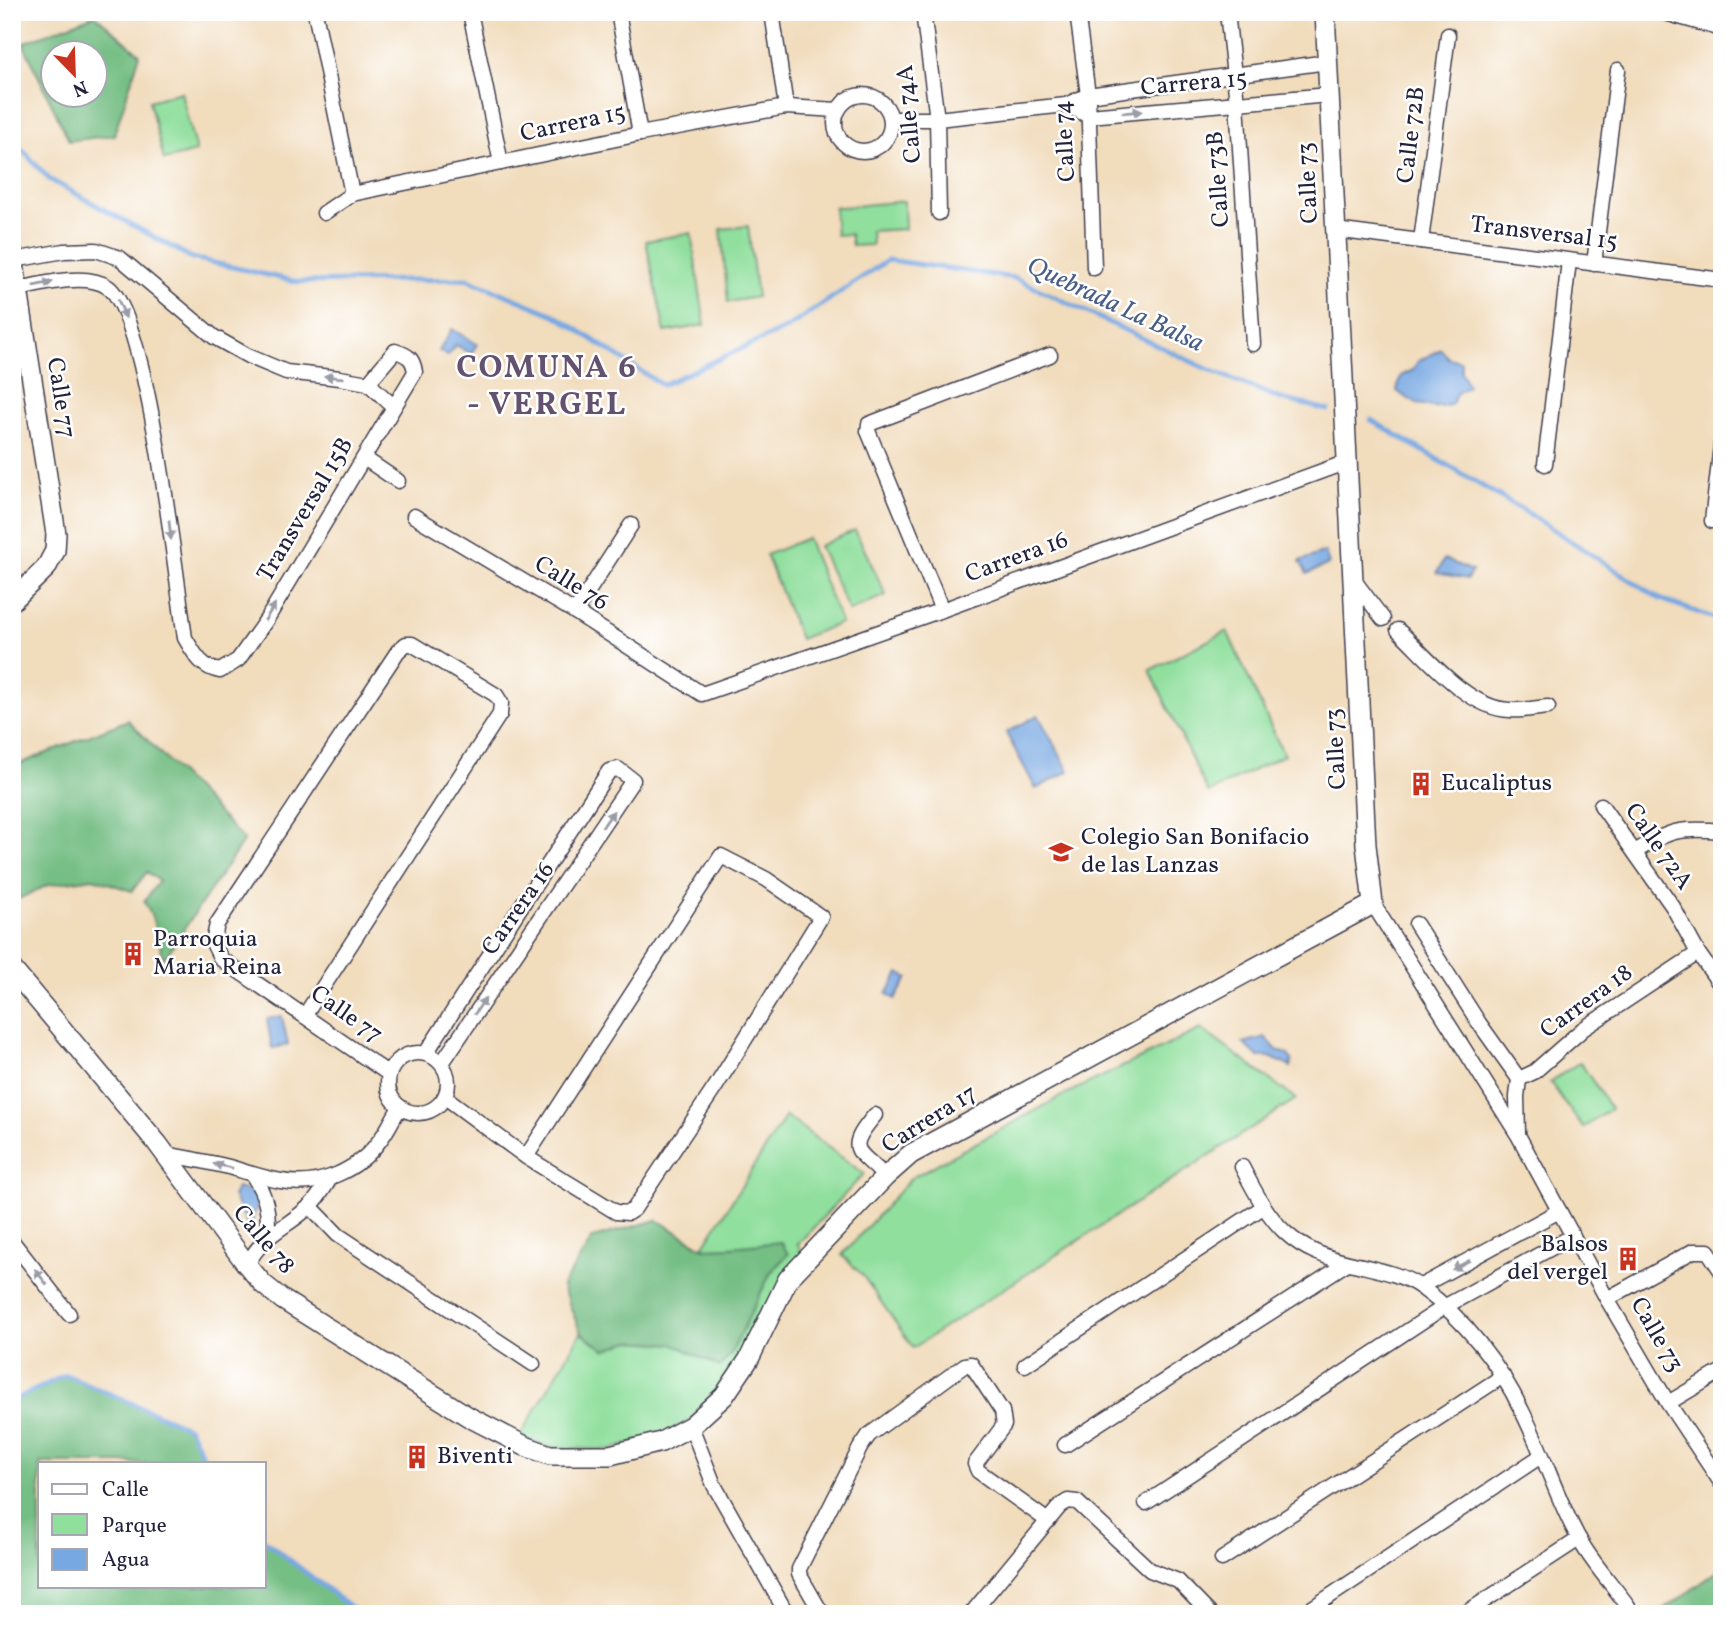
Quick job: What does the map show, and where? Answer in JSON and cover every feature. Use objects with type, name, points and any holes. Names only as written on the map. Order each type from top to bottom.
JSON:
[{"type":"street","points":[[314,12],[352,194]]},
{"type":"street","points":[[470,12],[501,163]]},
{"type":"street","points":[[618,12],[640,134]]},
{"type":"street","points":[[772,12],[786,107]]},
{"type":"street","name":"Calle 74A","points":[[923,12],[937,119],[939,213]]},
{"type":"street","name":"Calle 74","points":[[1077,12],[1088,96],[1094,268]]},
{"type":"street","name":"Calle 73B","points":[[1227,12],[1237,103],[1253,344]]},
{"type":"street","name":"Calle 73","points":[[1325,12],[1366,845],[1373,904],[1518,1135],[1607,1299],[1668,1403],[1722,1484]]},
{"type":"street","points":[[1661,12],[1722,29]]},
{"type":"street","name":"Calle 72B","points":[[1421,242],[1448,34]]},
{"type":"street","name":"Carrera 15","points":[[891,118],[937,119],[1066,105],[1088,96],[1327,62]]},
{"type":"street","points":[[1594,264],[1618,70]]},
{"type":"street","points":[[868,95],[883,103],[891,118],[891,128],[881,144],[873,149],[863,150],[845,144],[836,128],[838,110],[851,98],[868,95]]},
{"type":"street","name":"Carrera 15","points":[[1089,116],[1329,95]]},
{"type":"street","points":[[1066,105],[1089,116]]},
{"type":"street","name":"Carrera 15","points":[[324,213],[352,194],[640,134],[786,107],[838,110]]},
{"type":"street","name":"Transversal 15","points":[[1335,230],[1722,280]]},
{"type":"street","points":[[13,256],[96,250],[120,258],[214,337],[248,356],[285,372],[340,377],[368,383],[393,406]]},
{"type":"street","name":"Calle 77","points":[[12,601],[46,568],[55,551],[56,534],[13,256]]},
{"type":"street","points":[[1545,464],[1569,261]]},
{"type":"street","name":"Transversal 15B","points":[[19,289],[67,280],[96,282],[108,287],[121,302],[142,365],[159,452],[185,638],[197,658],[209,670],[220,671],[238,660],[267,619],[415,372],[413,362],[407,355],[395,351],[368,383]]},
{"type":"street","points":[[942,610],[868,431],[869,424],[1050,355]]},
{"type":"street","points":[[1712,520],[1722,437]]},
{"type":"street","points":[[364,458],[398,481]]},
{"type":"street","name":"Carrera 16","points":[[702,694],[942,610],[1347,462]]},
{"type":"street","name":"Calle 76","points":[[414,516],[575,612],[702,694]]},
{"type":"street","points":[[575,612],[631,525]]},
{"type":"street","points":[[1353,579],[1383,619]]},
{"type":"street","points":[[1398,630],[1461,690],[1483,703],[1508,710],[1548,707]]},
{"type":"street","name":"Calle 77","points":[[305,1016],[500,714],[501,703],[496,695],[412,644],[402,647],[217,924],[213,943],[221,959],[389,1074]]},
{"type":"street","name":"Carrera 16","points":[[426,1053],[576,819],[613,768],[633,780],[442,1063]]},
{"type":"street","name":"Calle 72A","points":[[1601,805],[1673,907],[1698,953],[1722,988]]},
{"type":"street","points":[[1634,852],[1658,836],[1690,828],[1722,831]]},
{"type":"street","points":[[446,1097],[526,1157],[617,1212],[628,1213],[634,1209],[716,1086],[821,917],[766,879],[721,856],[526,1157]]},
{"type":"street","name":"Carrera 17","points":[[550,1455],[610,1455],[661,1442],[691,1426],[724,1396],[743,1368],[789,1279],[885,1177],[911,1154],[1373,904]]},
{"type":"street","points":[[1416,924],[1479,1023],[1519,1079],[1518,1135]]},
{"type":"street","name":"Carrera 18","points":[[1519,1079],[1534,1072],[1583,1029],[1698,953]]},
{"type":"street","points":[[490,954],[508,964]]},
{"type":"street","name":"Calle 78","points":[[12,969],[165,1154],[263,1284],[283,1300],[394,1372],[469,1417],[525,1446],[550,1455]]},
{"type":"street","points":[[426,1053],[442,1063],[449,1079],[446,1097],[440,1104],[425,1113],[416,1114],[400,1107],[389,1092],[389,1074],[399,1059],[408,1054],[426,1053]]},
{"type":"street","points":[[165,1154],[280,1181],[300,1183],[330,1178],[354,1166],[380,1141],[400,1107]]},
{"type":"street","points":[[875,1115],[860,1132],[860,1156],[885,1177]]},
{"type":"street","points":[[1242,1167],[1263,1207],[1292,1241],[1317,1254],[1386,1271],[1421,1286],[1483,1348],[1521,1408],[1579,1539],[1631,1614]]},
{"type":"street","points":[[252,1174],[262,1188],[267,1204],[267,1237]]},
{"type":"street","points":[[247,1265],[254,1251],[267,1237],[310,1206],[330,1178]]},
{"type":"street","points":[[310,1206],[338,1235],[533,1364]]},
{"type":"street","points":[[1025,1364],[1263,1207]]},
{"type":"street","points":[[1421,1286],[1559,1211]]},
{"type":"street","points":[[1146,1503],[1444,1307],[1573,1236]]},
{"type":"street","points":[[14,1248],[69,1314]]},
{"type":"street","points":[[1607,1299],[1693,1251],[1708,1251],[1722,1272]]},
{"type":"street","points":[[1065,1445],[1347,1263]]},
{"type":"street","points":[[826,1614],[821,1612],[799,1574],[799,1569],[860,1448],[869,1435],[965,1364],[971,1364],[1004,1418],[1004,1425],[975,1464],[978,1471],[1048,1521]]},
{"type":"street","points":[[1668,1403],[1722,1371]]},
{"type":"street","points":[[1222,1559],[1503,1376]]},
{"type":"street","points":[[691,1426],[713,1485],[787,1614]]},
{"type":"street","points":[[1303,1614],[1541,1456]]},
{"type":"street","points":[[971,1614],[1060,1506],[1069,1501],[1077,1502],[1150,1570],[1178,1581],[1210,1614]]},
{"type":"street","points":[[1464,1614],[1579,1539]]},
{"type":"green space","points":[[95,15],[140,54],[114,135],[69,141],[54,108],[108,108],[108,38],[38,38],[38,75],[23,43]]},
{"type":"green space","points":[[181,92],[196,152],[164,160],[149,101]]},
{"type":"green space","points":[[904,201],[905,229],[871,231],[872,245],[852,246],[850,234],[836,235],[834,208]]},
{"type":"green space","points":[[748,226],[757,297],[728,302],[721,229]]},
{"type":"green space","points":[[691,233],[705,325],[665,332],[646,241]]},
{"type":"green space","points":[[855,530],[886,595],[849,611],[819,546]]},
{"type":"green space","points":[[807,538],[841,623],[800,639],[766,555]]},
{"type":"green space","points":[[1227,631],[1284,755],[1208,793],[1150,670]]},
{"type":"green space","points":[[128,720],[244,840],[164,959],[152,917],[144,901],[159,881],[147,872],[132,891],[93,878],[48,885],[12,902],[12,767]]},
{"type":"green space","points":[[1201,1029],[1296,1099],[913,1348],[863,1276],[842,1255],[911,1178],[1068,1093]]},
{"type":"green space","points":[[1580,1062],[1611,1109],[1583,1128],[1550,1082]]},
{"type":"green space","points":[[786,1116],[864,1174],[798,1244],[803,1255],[718,1394],[689,1421],[657,1438],[607,1450],[550,1447],[519,1438],[581,1333],[562,1286],[593,1238],[657,1220],[703,1247]]},
{"type":"green space","points":[[657,1220],[703,1248],[781,1242],[788,1254],[771,1272],[732,1352],[720,1367],[674,1344],[630,1341],[605,1350],[581,1333],[562,1286],[593,1238]]},
{"type":"green space","points":[[66,1375],[189,1428],[206,1462],[38,1462],[38,1588],[266,1588],[266,1543],[358,1614],[12,1614],[12,1401]]},
{"type":"green space","points":[[1722,1568],[1722,1614],[1658,1614]]},
{"type":"water","points":[[452,329],[477,344],[471,354],[456,345],[448,356],[439,351]]},
{"type":"water","points":[[1441,349],[1448,358],[1461,361],[1461,372],[1468,386],[1456,394],[1452,404],[1430,407],[1410,400],[1397,391],[1401,376],[1413,370],[1418,361]]},
{"type":"water","points":[[1325,552],[1329,564],[1307,574],[1300,561]]},
{"type":"water","points":[[1444,559],[1472,571],[1467,579],[1437,573]]},
{"type":"water","points":[[1038,715],[1069,771],[1036,789],[1006,733]]},
{"type":"water","points":[[899,973],[908,978],[895,999],[887,994]]},
{"type":"water","points":[[282,1016],[288,1045],[272,1048],[267,1019]]},
{"type":"water","points":[[1265,1037],[1277,1050],[1288,1055],[1292,1060],[1291,1067],[1270,1057],[1259,1057],[1243,1043]]},
{"type":"water","points":[[237,1188],[248,1191],[259,1199],[251,1225],[248,1225],[233,1196]]},
{"type":"waterway","name":"Quebrada La Balsa","points":[[12,143],[16,143],[49,179],[192,258],[298,282],[467,279],[555,315],[662,385],[787,328],[888,260],[1015,278],[1205,368],[1281,399],[1328,410]]},
{"type":"waterway","points":[[1371,420],[1531,515],[1660,599],[1722,621]]},
{"type":"waterway","points":[[12,1401],[66,1375],[189,1428],[206,1462]]},
{"type":"waterway","points":[[266,1542],[359,1614]]},
{"type":"place","name":"Eucaliptus","points":[[1421,784]]},
{"type":"place","name":"Colegio San Bonifacio de las Lanzas","points":[[1061,852]]},
{"type":"place","name":"Parroquia Maria Reina","points":[[133,954]]},
{"type":"place","name":"Balsos del vergel","points":[[1628,1259]]},
{"type":"place","name":"Biventi","points":[[417,1457]]},
{"type":"district","name":"COMUNA 6 - VERGEL","points":[[547,388]]}]
